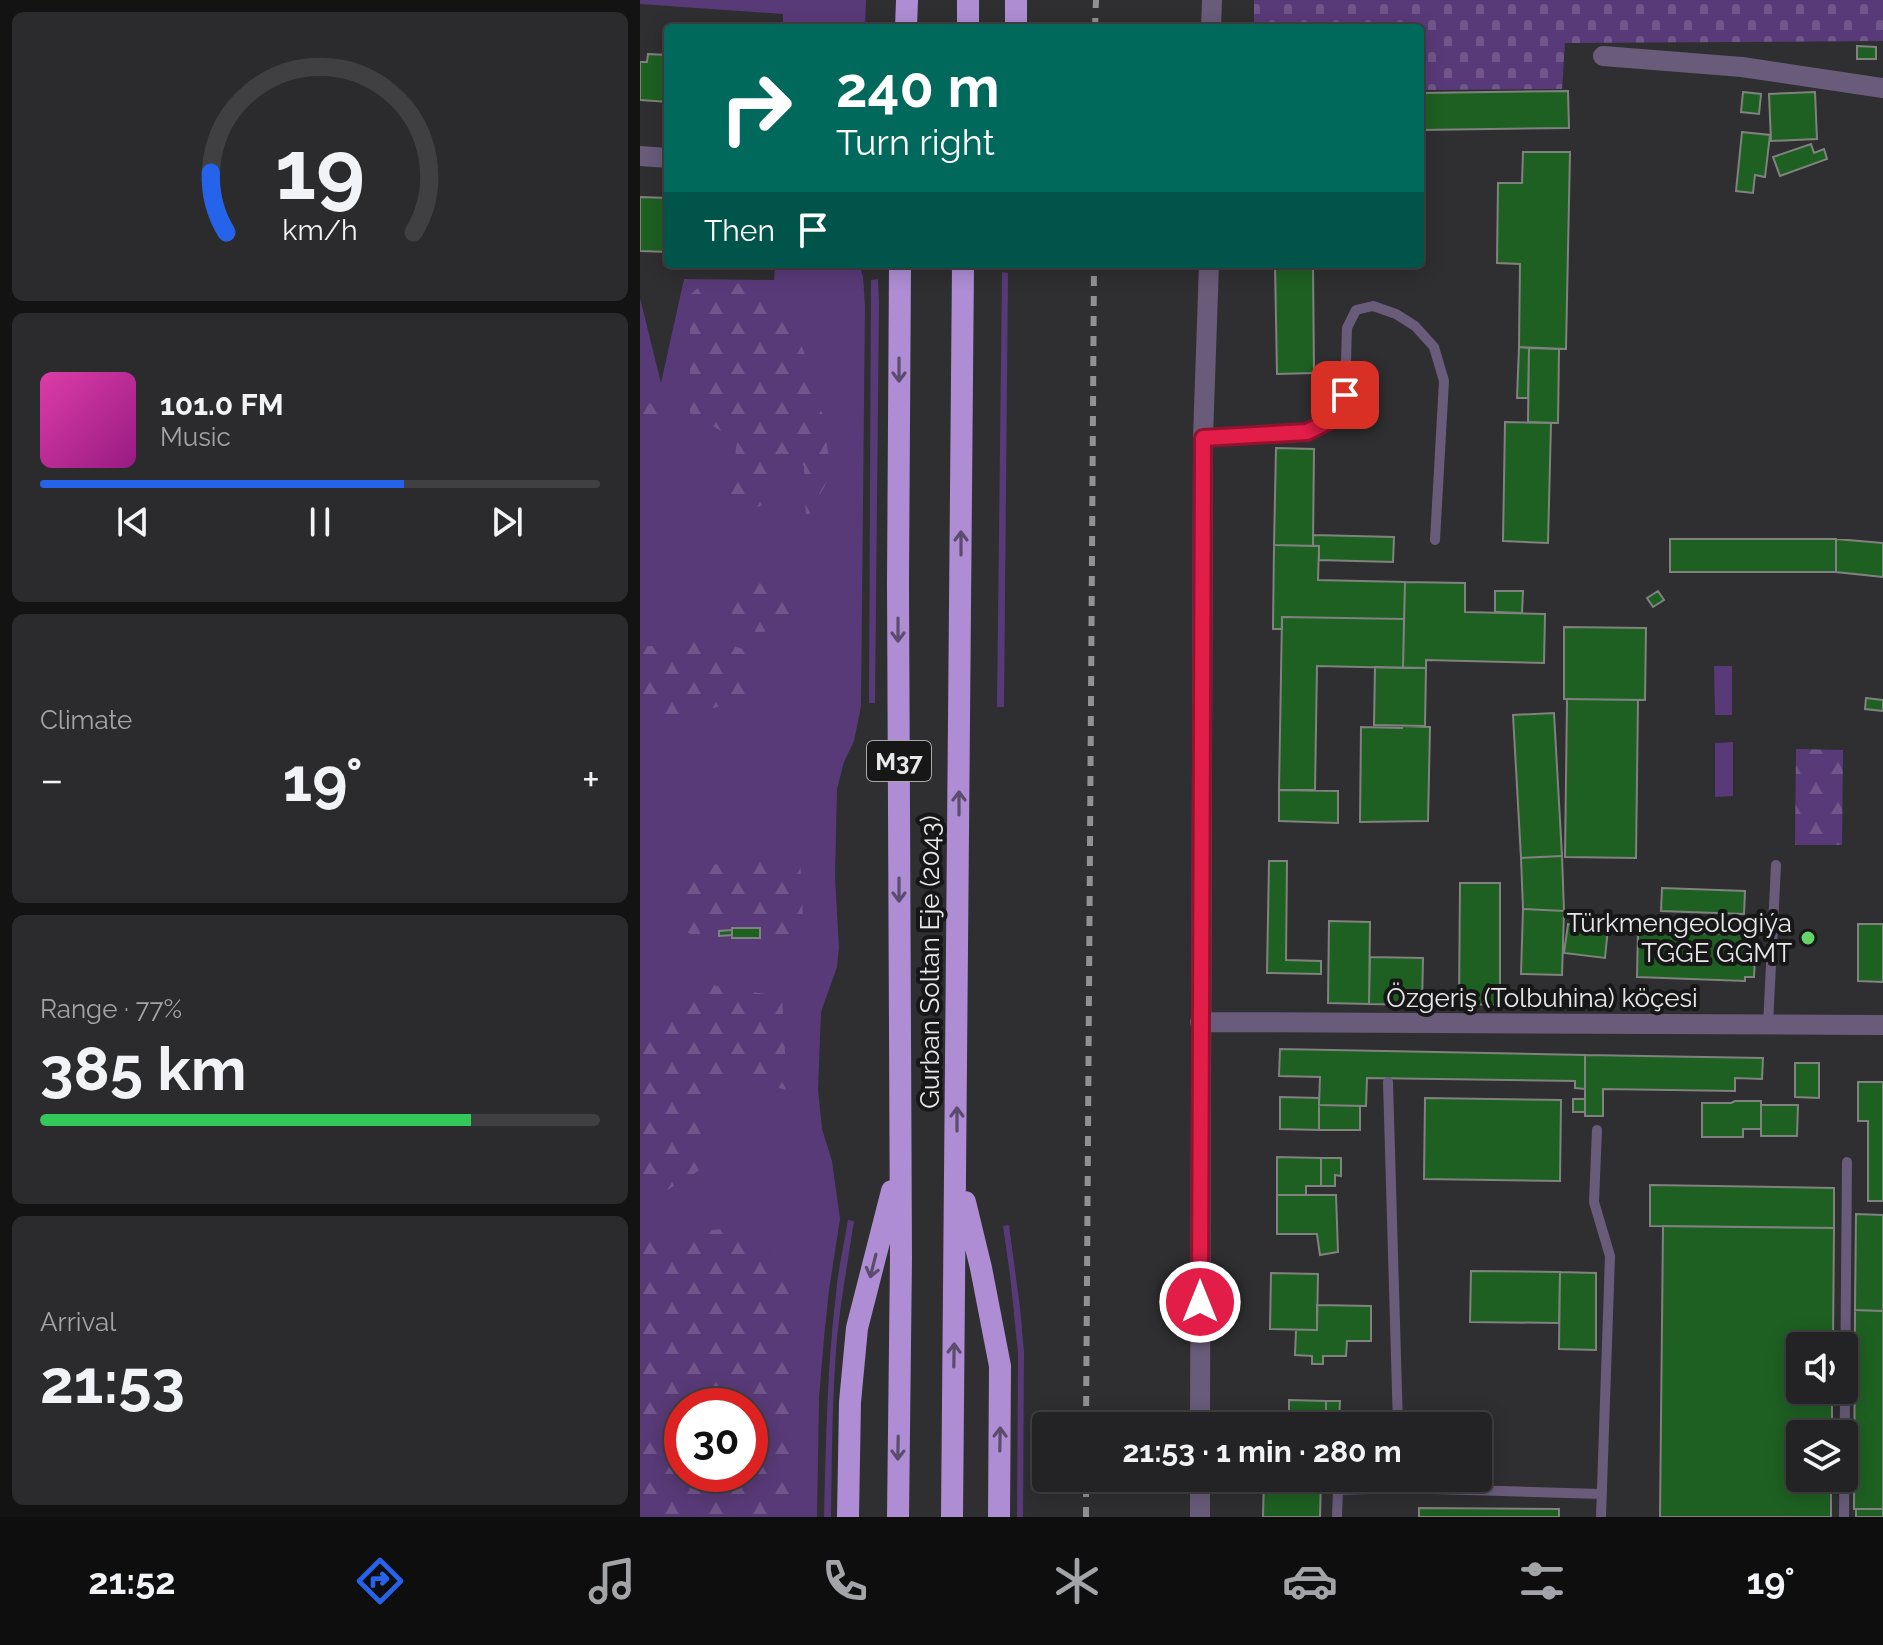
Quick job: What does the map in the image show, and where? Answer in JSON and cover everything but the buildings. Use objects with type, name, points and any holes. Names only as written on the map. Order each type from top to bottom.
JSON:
[{"type":"highway","points":[[968,0],[968,24]]},
{"type":"highway","points":[[1016,0],[1016,24]]},
{"type":"highway","points":[[886,268],[899,311]]},
{"type":"highway","name":"Gurban Soltan Eje (2043)","points":[[898,1517],[901,1258],[900,268]]},
{"type":"highway","name":"Gurban Soltan Eje (2043)","points":[[952,1517],[965,268]]},
{"type":"highway","points":[[848,1517],[850,1402],[857,1328],[899,1163]]},
{"type":"highway","points":[[956,1167],[981,1268],[1000,1366],[999,1517]]},
{"type":"street","points":[[1211,24],[1212,0]]},
{"type":"street","points":[[1603,56],[1742,67],[1883,88]]},
{"type":"street","points":[[640,156],[664,158]]},
{"type":"street","points":[[1200,1412],[1203,438],[1209,268]]},
{"type":"street","name":"Özgeriş (Tolbuhina) köçesi","points":[[1200,1022],[1883,1025]]},
{"type":"street","points":[[1200,1492],[1200,1517]]},
{"type":"lane","points":[[1203,438],[1307,432],[1329,421],[1345,395],[1347,328],[1356,310],[1373,306],[1396,314],[1415,326],[1434,347],[1444,381],[1435,540]]},
{"type":"lane","points":[[1768,1025],[1776,865]]},
{"type":"lane","points":[[1388,1082],[1398,1412]]},
{"type":"lane","points":[[1597,1130],[1594,1202],[1610,1256],[1601,1517]]},
{"type":"lane","points":[[1844,1517],[1847,1162]]},
{"type":"lane","points":[[1492,1488],[1601,1494]]},
{"type":"lane","points":[[1337,1517],[1338,1492]]},
{"type":"green space","points":[[640,0],[866,0],[865,24],[783,24],[783,14],[640,4]]},
{"type":"green space","points":[[1254,0],[1883,0],[1883,41],[1565,43],[1562,89],[1424,90],[1424,24],[1254,24]]},
{"type":"green space","points":[[775,268],[860,268],[865,305],[861,706],[854,741],[844,762],[837,789],[835,877],[839,947],[837,967],[821,1012],[818,1089],[822,1129],[832,1161],[840,1219],[829,1290],[819,1398],[817,1517],[640,1517],[640,298],[661,383],[684,279],[774,280]]},
{"type":"green space","points":[[1002,272],[1008,273],[1004,707],[997,707]]},
{"type":"green space","points":[[878,279],[875,703],[869,703],[871,280]]},
{"type":"green space","points":[[752,283],[786,305],[823,416],[831,474],[806,520],[804,466],[781,453],[769,503],[742,512],[731,494],[737,440],[690,413],[690,295],[700,286]]},
{"type":"green space","points":[[640,397],[664,412],[640,420]]},
{"type":"green space","points":[[739,581],[797,588],[797,631],[750,632],[725,606]]},
{"type":"green space","points":[[715,640],[758,654],[746,700],[693,713],[640,720],[640,647]]},
{"type":"green space","points":[[1714,666],[1732,666],[1732,715],[1715,715]]},
{"type":"green space","points":[[1733,742],[1733,796],[1715,797],[1715,743]]},
{"type":"green space","points":[[1796,749],[1843,750],[1842,845],[1795,845]]},
{"type":"green space","points":[[800,856],[804,940],[770,944],[767,918],[709,919],[698,937],[682,930],[688,881],[697,866]]},
{"type":"green space","points":[[706,984],[782,997],[787,1090],[728,1076],[690,1102],[711,1163],[640,1207],[640,1029]]},
{"type":"green space","points":[[848,1220],[854,1221],[837,1338],[831,1517],[824,1517],[831,1350],[838,1275]]},
{"type":"green space","points":[[1009,1225],[1024,1352],[1023,1517],[1017,1517],[1018,1353],[1003,1226]]},
{"type":"green space","points":[[731,1228],[787,1260],[796,1436],[794,1517],[640,1517],[640,1238]]},
{"type":"railway","points":[[1095,24],[1096,0]]},
{"type":"railway","points":[[1086,1412],[1094,268]]},
{"type":"railway","points":[[1086,1492],[1086,1517]]},
{"type":"place","name":"Türkmengeologiýa TGGE GGMT","points":[[1808,938]]},
{"type":"route","points":[[1200,1302],[1203,438],[1307,432],[1329,421],[1345,395]]}]
